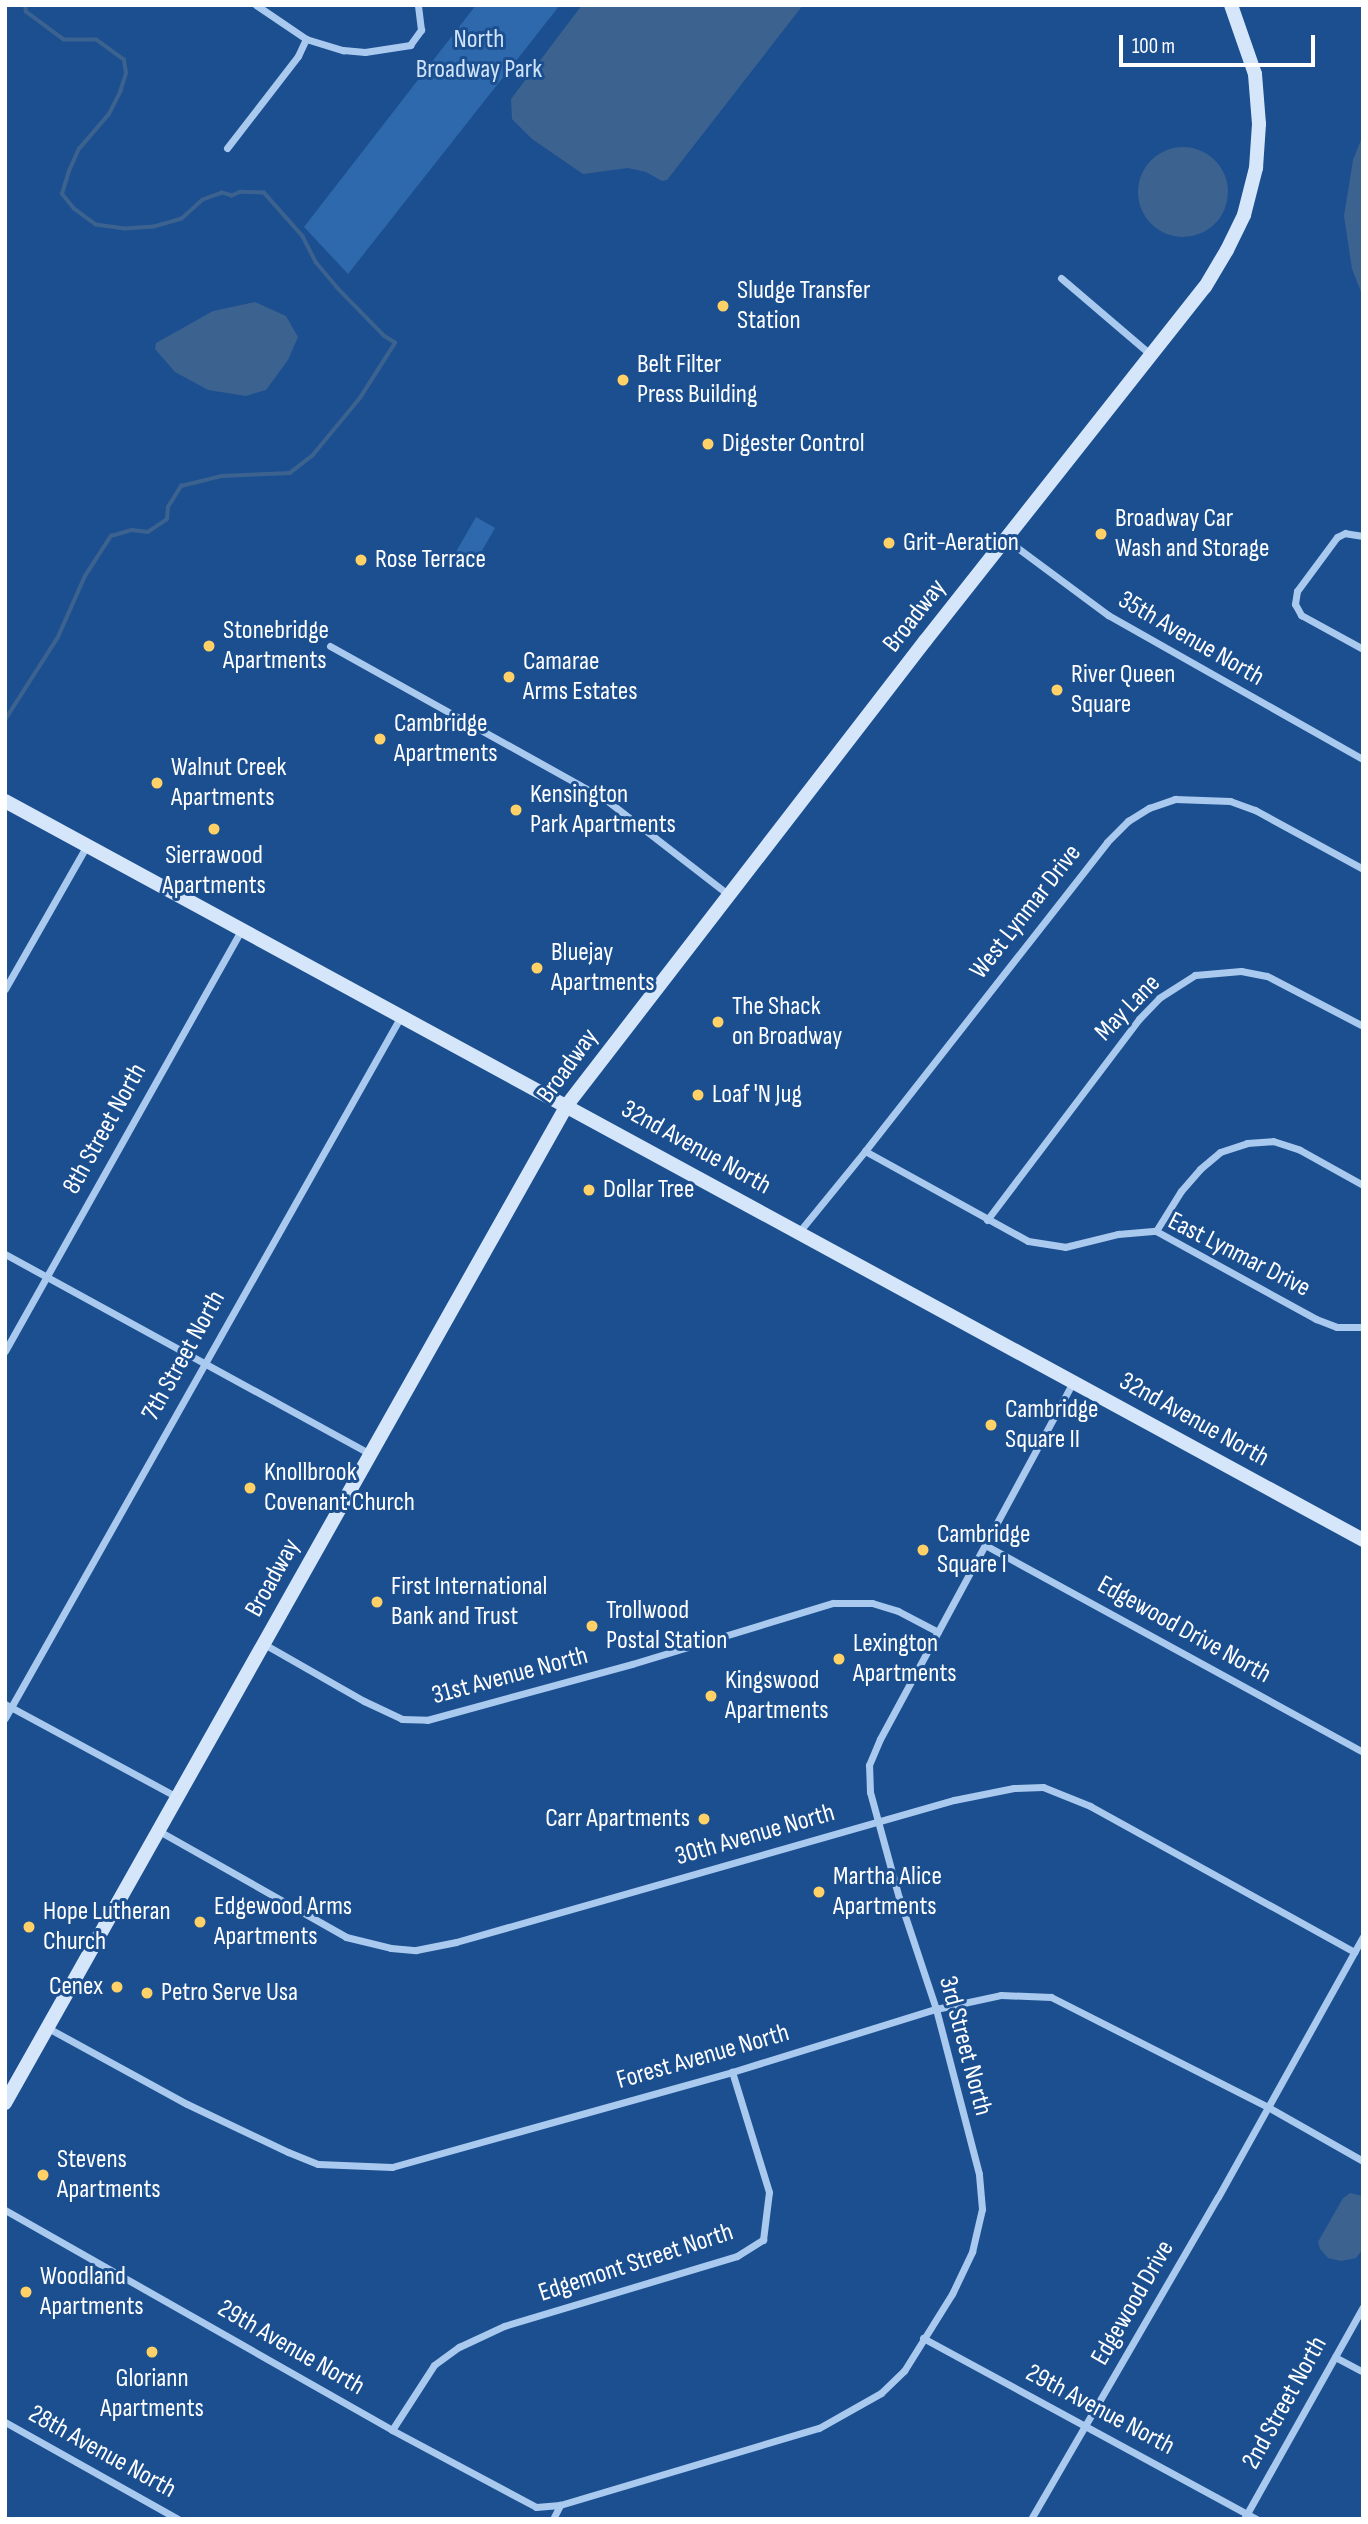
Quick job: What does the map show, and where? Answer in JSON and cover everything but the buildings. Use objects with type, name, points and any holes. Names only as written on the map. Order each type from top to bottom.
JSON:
[{"type":"street","points":[[256,5],[306,39],[324,46],[365,52],[410,46],[421,30],[418,5]]},
{"type":"street","name":"Broadway","points":[[5,2103],[567,1105],[925,641],[1205,287],[1227,250],[1244,215],[1256,167],[1259,124],[1255,74],[1231,5]]},
{"type":"street","points":[[228,148],[298,56],[306,39]]},
{"type":"street","points":[[1061,278],[1150,354]]},
{"type":"street","points":[[1363,536],[1345,533],[1337,537],[1297,591],[1295,604],[1301,615],[1363,649]]},
{"type":"street","name":"35th Avenue North","points":[[1007,540],[1108,615],[1363,760]]},
{"type":"street","points":[[330,646],[584,785],[730,897]]},
{"type":"street","name":"West Lynmar Drive","points":[[799,1232],[865,1152],[1107,842],[1128,821],[1149,808],[1175,799],[1230,800],[1255,810],[1363,869]]},
{"type":"street","name":"32nd Avenue North","points":[[5,801],[1363,1540]]},
{"type":"street","points":[[5,989],[87,845]]},
{"type":"street","name":"8th Street North","points":[[5,1351],[242,929]]},
{"type":"street","name":"May Lane","points":[[988,1220],[1139,1019],[1159,998],[1195,975],[1241,971],[1266,976],[1363,1026]]},
{"type":"street","name":"7th Street North","points":[[5,1718],[8,1705],[401,1016]]},
{"type":"street","points":[[1156,1231],[1181,1191],[1200,1169],[1220,1153],[1247,1143],[1273,1141],[1300,1150],[1363,1185]]},
{"type":"street","name":"East Lynmar Drive","points":[[865,1152],[1028,1241],[1065,1247],[1118,1234],[1156,1231],[1316,1319],[1337,1327],[1363,1327]]},
{"type":"street","points":[[5,1254],[371,1454]]},
{"type":"street","name":"3rd Street North","points":[[560,2505],[819,2428],[881,2393],[904,2371],[952,2294],[972,2252],[982,2209],[979,2174],[936,2009],[899,1898],[870,1792],[869,1765],[880,1739],[1073,1382]]},
{"type":"street","name":"Edgewood Drive North","points":[[985,1545],[1363,1752]]},
{"type":"street","name":"31st Avenue North","points":[[264,1644],[391,1714],[402,1719],[427,1720],[632,1664],[833,1603],[872,1603],[898,1611],[938,1632]]},
{"type":"street","points":[[8,1705],[178,1798]]},
{"type":"street","name":"30th Avenue North","points":[[159,1831],[346,1937],[391,1948],[416,1950],[456,1942],[878,1821],[1014,1788],[1052,1790],[1090,1806],[1354,1952]]},
{"type":"street","points":[[1268,2107],[1363,1937]]},
{"type":"street","name":"Forest Avenue North","points":[[48,2028],[187,2104],[288,2152],[318,2164],[351,2168],[392,2167],[732,2072],[936,2009],[1001,1995],[1051,1997],[1268,2107],[1363,2161]]},
{"type":"street","name":"Edgemont Street North","points":[[392,2430],[434,2365],[459,2347],[504,2326],[737,2256],[763,2240],[769,2192],[732,2072]]},
{"type":"street","name":"Edgewood Drive","points":[[1031,2519],[1268,2107]]},
{"type":"street","name":"29th Avenue North","points":[[5,2210],[392,2430],[536,2507],[560,2505]]},
{"type":"street","name":"2nd Street North","points":[[1246,2516],[1363,2307]]},
{"type":"street","name":"29th Avenue North","points":[[923,2338],[1246,2516],[1257,2519]]},
{"type":"street","points":[[1335,2357],[1363,2372]]},
{"type":"street","name":"28th Avenue North","points":[[5,2422],[178,2519]]},
{"type":"street","points":[[552,2519],[560,2505]]},
{"type":"green space","name":"North Broadway Park","points":[[476,5],[560,5],[348,274],[304,227]]},
{"type":"green space","points":[[476,517],[495,528],[472,569],[452,558]]},
{"type":"shaded area","points":[[582,5],[803,5],[667,180],[662,181],[646,172],[628,168],[583,174],[532,139],[512,119],[511,99]]},
{"type":"shaded area","points":[[1363,135],[1363,297],[1352,269],[1344,216],[1353,160]]},
{"type":"shaded area","points":[[1183,147],[1200,150],[1215,160],[1225,175],[1228,192],[1225,209],[1215,224],[1200,234],[1183,237],[1166,234],[1151,224],[1141,209],[1138,192],[1141,175],[1151,160],[1166,150]]},
{"type":"shaded area","points":[[255,302],[286,316],[298,337],[288,360],[266,390],[246,396],[208,390],[175,372],[155,349],[156,343],[213,311]]},
{"type":"shaded area","points":[[1350,2193],[1363,2196],[1363,2249],[1356,2258],[1341,2261],[1328,2258],[1318,2242],[1343,2198]]},
{"type":"waterway","points":[[5,720],[58,637],[85,576],[111,536],[132,530],[148,532],[167,519],[168,507],[181,486],[222,476],[290,473],[312,456],[360,398],[395,343],[384,336],[338,289],[316,263],[303,237],[264,193],[241,192],[232,196],[222,193],[203,200],[182,219],[154,227],[125,229],[96,225],[74,209],[62,194],[69,171],[79,149],[109,114],[120,92],[126,73],[124,60],[96,40],[64,40],[26,12],[25,5]]},
{"type":"place","name":"Sludge Transfer Station","points":[[723,306]]},
{"type":"place","name":"Belt Filter Press Building","points":[[623,380]]},
{"type":"place","name":"Digester Control","points":[[708,444]]},
{"type":"place","name":"Broadway Car Wash and Storage","points":[[1101,534]]},
{"type":"place","name":"Grit-Aeration","points":[[889,543]]},
{"type":"place","name":"Rose Terrace","points":[[361,560]]},
{"type":"place","name":"Stonebridge Apartments","points":[[209,646]]},
{"type":"place","name":"Camarae Arms Estates","points":[[509,677]]},
{"type":"place","name":"River Queen Square","points":[[1057,690]]},
{"type":"place","name":"Cambridge Apartments","points":[[380,739]]},
{"type":"place","name":"Walnut Creek Apartments","points":[[157,783]]},
{"type":"place","name":"Kensington Park Apartments","points":[[516,810]]},
{"type":"place","name":"Sierrawood Apartments","points":[[214,829]]},
{"type":"place","name":"Bluejay Apartments","points":[[537,968]]},
{"type":"place","name":"The Shack on Broadway","points":[[718,1022]]},
{"type":"place","name":"Loaf 'N Jug","points":[[698,1095]]},
{"type":"place","name":"Dollar Tree","points":[[589,1190]]},
{"type":"place","name":"Cambridge Square II","points":[[991,1425]]},
{"type":"place","name":"Knollbrook Covenant Church","points":[[250,1488]]},
{"type":"place","name":"Cambridge Square I","points":[[923,1550]]},
{"type":"place","name":"First International Bank and Trust","points":[[377,1602]]},
{"type":"place","name":"Trollwood Postal Station","points":[[592,1626]]},
{"type":"place","name":"Lexington Apartments","points":[[839,1659]]},
{"type":"place","name":"Kingswood Apartments","points":[[711,1696]]},
{"type":"place","name":"Carr Apartments","points":[[704,1819]]},
{"type":"place","name":"Martha Alice Apartments","points":[[819,1892]]},
{"type":"place","name":"Edgewood Arms Apartments","points":[[200,1922]]},
{"type":"place","name":"Hope Lutheran Church","points":[[29,1927]]},
{"type":"place","name":"Cenex","points":[[117,1987]]},
{"type":"place","name":"Petro Serve Usa","points":[[147,1993]]},
{"type":"place","name":"Stevens Apartments","points":[[43,2175]]},
{"type":"place","name":"Woodland Apartments","points":[[26,2292]]},
{"type":"place","name":"Gloriann Apartments","points":[[152,2352]]}]
